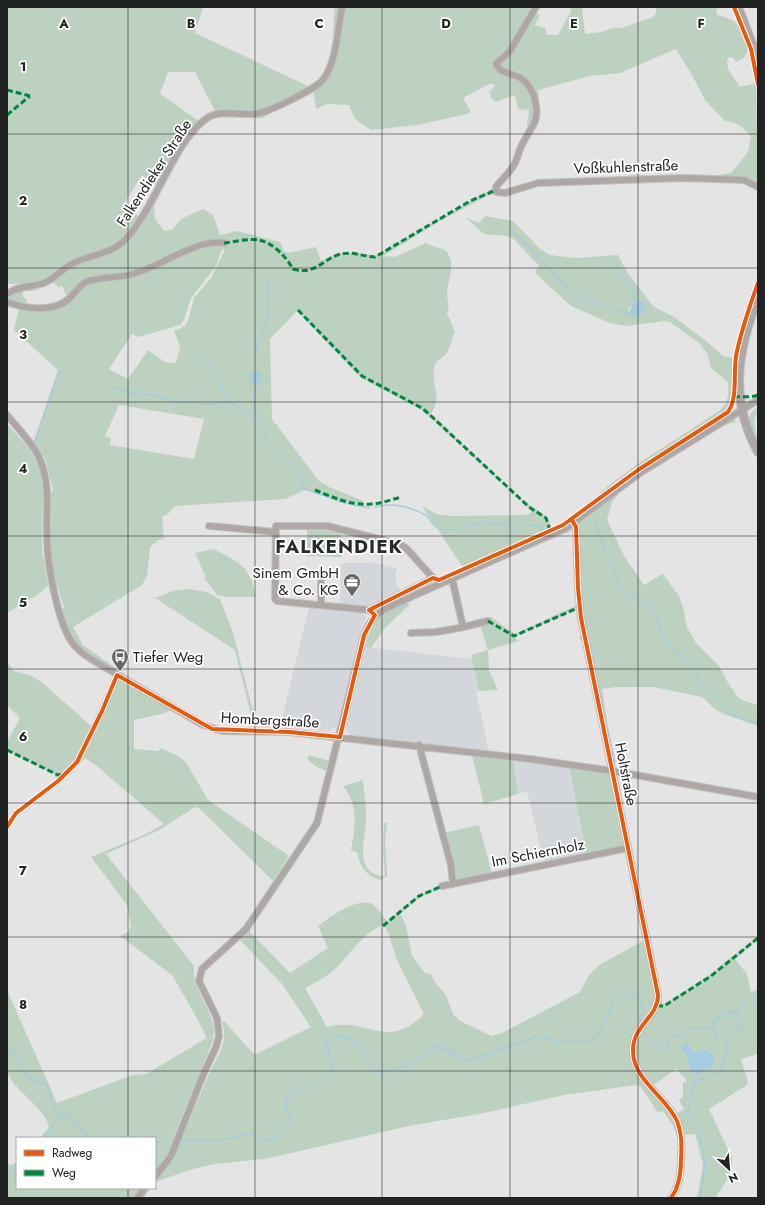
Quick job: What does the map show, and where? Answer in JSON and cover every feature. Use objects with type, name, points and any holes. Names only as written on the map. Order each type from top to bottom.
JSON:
[{"type":"main road","points":[[738,7],[758,58]]},
{"type":"main road","points":[[758,298],[743,344],[739,367],[742,410],[751,440],[758,452]]},
{"type":"street","name":"Falkendieker Straße","points":[[7,294],[12,290],[47,282],[72,263],[108,252],[121,244],[139,224],[147,212],[186,141],[198,126],[210,116],[263,113],[320,83],[326,75],[332,60],[342,7]]},
{"type":"street","name":"Voßkuhlenstraße","points":[[536,7],[510,51],[496,64],[499,70],[516,76],[526,83],[534,96],[536,108],[535,121],[522,144],[515,163],[508,174],[496,187],[496,190],[505,193],[538,183],[683,178],[738,180],[748,182],[758,187]]},
{"type":"street","points":[[7,302],[22,307],[56,307],[65,303],[87,281],[136,273],[199,246],[214,241],[224,243]]},
{"type":"street","points":[[156,1176],[165,1166],[177,1141],[203,1075],[216,1047],[219,1036],[217,1018],[199,981],[202,969],[246,929],[313,830],[319,817],[340,737],[364,635],[375,615],[452,578],[574,523],[640,473],[758,400]]},
{"type":"street","name":"Hombergstraße","points":[[7,415],[35,450],[42,464],[46,479],[46,538],[50,566],[66,629],[77,649],[91,660],[212,729],[289,732],[418,745],[613,771],[758,797]]},
{"type":"street","name":"Holtstraße","points":[[574,523],[576,527],[578,588],[582,618],[658,996],[657,1006],[635,1034],[633,1046],[635,1065],[646,1082],[671,1111],[680,1131],[681,1171],[671,1198]]},
{"type":"street","points":[[278,525],[322,526],[399,544],[406,548],[433,576],[431,580],[369,610],[277,600],[275,599],[275,532],[275,527],[278,525]]},
{"type":"street","points":[[209,526],[275,532]]},
{"type":"street","points":[[321,574],[321,605]]},
{"type":"street","points":[[452,578],[463,627]]},
{"type":"street","points":[[369,610],[375,615]]},
{"type":"street","points":[[410,633],[436,632],[488,621]]},
{"type":"street","points":[[418,745],[451,865],[453,884]]},
{"type":"street","name":"Im Schiernholz","points":[[442,886],[628,848]]},
{"type":"street","points":[[137,1198],[144,1189]]},
{"type":"shaded area","points":[[341,563],[374,563],[397,568],[395,576],[397,578],[395,582],[401,591],[366,608],[361,613],[367,617],[362,626],[337,726],[328,731],[280,727],[309,607],[340,605]]},
{"type":"shaded area","points":[[366,647],[472,659],[479,691],[476,692],[489,752],[351,736],[345,727]]},
{"type":"shaded area","points":[[513,760],[569,767],[586,854],[544,863],[527,791],[518,794]]},
{"type":"green space","points":[[7,7],[203,7],[195,33],[308,86],[318,79],[325,71],[329,61],[332,51],[335,7],[535,7],[533,13],[540,15],[535,25],[545,28],[547,35],[558,35],[571,11],[570,7],[582,7],[585,34],[601,32],[613,28],[621,28],[651,18],[656,14],[656,7],[719,7],[716,10],[717,15],[731,19],[739,26],[749,48],[744,58],[736,62],[733,58],[729,57],[727,60],[728,69],[740,87],[756,83],[758,186],[751,181],[687,179],[538,185],[498,195],[489,195],[440,221],[380,258],[389,256],[395,257],[426,243],[446,251],[451,261],[451,272],[447,290],[449,306],[447,313],[455,332],[446,354],[437,362],[434,368],[436,401],[431,414],[517,496],[546,516],[551,527],[581,510],[608,486],[639,463],[719,411],[728,398],[728,382],[711,368],[707,353],[698,342],[670,322],[664,321],[626,326],[610,323],[571,306],[537,275],[535,272],[539,266],[514,239],[508,236],[484,234],[466,218],[479,223],[485,216],[513,221],[540,249],[550,255],[576,258],[618,255],[627,272],[653,306],[674,317],[723,356],[732,358],[732,399],[729,405],[736,422],[730,423],[713,431],[663,462],[621,490],[581,522],[621,491],[612,502],[607,520],[624,556],[644,585],[663,574],[679,596],[687,627],[696,643],[719,666],[738,697],[742,700],[758,705],[758,726],[724,714],[715,709],[702,697],[653,687],[617,687],[602,689],[607,722],[600,722],[584,641],[579,638],[582,633],[577,609],[514,637],[519,641],[488,650],[480,625],[491,623],[491,617],[515,634],[577,605],[573,530],[468,575],[422,506],[436,514],[451,516],[525,515],[531,513],[531,510],[423,411],[360,377],[297,311],[270,339],[272,419],[319,481],[329,487],[364,501],[360,504],[337,500],[305,490],[285,499],[175,506],[168,514],[162,517],[164,539],[158,540],[150,547],[147,576],[142,585],[73,627],[83,645],[127,676],[125,677],[82,650],[72,639],[62,609],[64,608],[51,556],[51,509],[49,498],[53,490],[45,459],[33,443],[58,370],[14,330],[19,308],[7,305],[7,289],[25,284],[9,284],[7,282]],"holes":[[[676,49],[705,100],[725,121],[740,126],[751,137],[748,152],[731,173],[713,176],[671,175],[662,177],[638,175],[530,183],[502,191],[500,189],[501,184],[533,126],[539,101],[538,90],[590,76],[620,73]],[[168,72],[195,72],[215,111],[207,113],[199,121],[160,94]],[[489,84],[494,84],[495,86],[489,92],[492,99],[496,102],[515,95],[518,109],[529,110],[527,126],[529,128],[519,145],[513,161],[493,188],[375,256],[360,253],[339,253],[321,261],[316,247],[288,253],[284,251],[280,242],[237,231],[220,235],[213,215],[203,209],[181,219],[173,229],[164,231],[155,219],[154,206],[184,149],[198,131],[212,117],[262,118],[313,91],[316,109],[327,104],[349,105],[355,119],[371,130],[417,125],[471,112],[463,98]],[[142,175],[158,185],[139,217],[125,202]],[[222,249],[225,250],[211,278],[194,298],[188,321],[185,326],[174,331],[180,346],[176,363],[165,362],[148,350],[128,379],[109,369],[132,334],[138,337],[180,325],[184,320],[191,298],[216,266]],[[53,282],[58,287],[62,286],[67,297],[56,305],[25,305],[27,300],[23,297],[23,291],[34,291]],[[635,301],[643,301],[641,314],[634,317],[628,310]],[[119,405],[204,419],[194,459],[110,445],[111,438],[105,436]]]},
{"type":"green space","points":[[758,407],[758,412],[754,420],[758,444],[752,429],[750,416],[751,413]]},
{"type":"green space","points":[[7,424],[28,447],[40,468],[43,491],[42,550],[48,586],[40,593],[7,613]]},
{"type":"green space","points":[[307,527],[341,533],[341,557],[307,556]]},
{"type":"green space","points":[[214,549],[237,562],[247,572],[251,578],[256,597],[226,597],[217,595],[204,578],[206,577],[195,553]]},
{"type":"green space","points":[[187,589],[207,592],[220,599],[233,633],[257,727],[254,727],[235,650],[155,598],[173,591]]},
{"type":"green space","points":[[408,602],[409,605],[385,628],[371,648],[366,647],[371,628],[375,622],[390,610]]},
{"type":"green space","points":[[488,650],[489,670],[498,690],[479,691],[471,655]]},
{"type":"green space","points":[[7,662],[14,671],[32,676],[44,684],[91,726],[113,676],[170,709],[166,713],[134,720],[134,749],[158,751],[161,748],[178,756],[186,762],[208,800],[289,856],[273,881],[199,808],[195,807],[159,830],[106,854],[194,966],[194,976],[197,986],[213,1023],[214,1033],[212,1043],[174,1136],[182,1135],[185,1131],[209,1074],[221,1050],[224,1039],[222,1022],[224,1021],[253,1053],[256,1054],[311,1027],[282,984],[239,939],[248,930],[290,973],[328,948],[318,926],[336,913],[359,903],[366,903],[372,904],[376,907],[387,921],[419,895],[450,882],[452,879],[419,753],[424,749],[444,833],[479,825],[492,874],[431,892],[420,897],[400,914],[406,925],[412,956],[425,973],[431,974],[435,983],[446,995],[453,1014],[460,1021],[492,1036],[502,1033],[580,992],[589,975],[601,964],[643,941],[625,853],[622,851],[587,858],[569,767],[609,772],[618,776],[632,857],[662,996],[662,1003],[665,1004],[712,973],[758,936],[758,939],[735,959],[747,974],[751,992],[758,990],[758,1054],[741,1059],[748,1082],[747,1085],[709,1109],[732,1158],[730,1175],[715,1198],[697,1198],[703,1165],[695,1134],[677,1136],[672,1124],[663,1111],[658,1113],[641,1087],[636,1085],[564,1095],[484,1113],[409,1126],[264,1159],[215,1164],[193,1169],[156,1182],[156,1137],[41,1137],[49,1127],[46,1120],[36,1106],[12,1081],[8,1074],[6,1048],[7,990],[57,1103],[133,1075],[146,1074],[207,1038],[172,975],[120,936],[128,932],[131,927],[127,905],[91,857],[144,835],[164,824],[97,766],[85,758],[70,774],[16,815],[7,831],[13,814],[27,802],[43,792],[56,779],[54,774],[7,751],[7,742],[20,718],[7,705]],"holes":[[[384,925],[389,935],[397,960],[424,1014],[411,1025],[399,1031],[376,1031],[341,1025],[327,1027],[305,988],[332,972],[370,932]],[[689,1044],[693,1052],[709,1049],[716,1063],[693,1071],[688,1066],[688,1060],[684,1053]],[[676,1069],[687,1081],[683,1083],[683,1097],[679,1100],[684,1109],[673,1116],[651,1087]]]},
{"type":"green space","points":[[309,755],[330,761],[326,771],[315,766],[307,759]]},
{"type":"green space","points":[[472,755],[513,760],[518,794],[484,804]]},
{"type":"green space","points":[[363,780],[366,823],[363,856],[368,869],[374,874],[383,876],[385,875],[383,850],[384,823],[387,823],[385,839],[387,876],[381,880],[368,874],[358,858],[358,853],[351,850],[354,833],[354,809],[352,801],[343,786]]},
{"type":"green space","points":[[16,1163],[16,1189],[149,1189],[144,1198],[7,1198],[7,1164],[12,1165]]},
{"type":"water","points":[[639,300],[643,301],[645,307],[641,314],[634,317],[628,315],[633,303]]},
{"type":"water","points":[[258,372],[261,373],[261,383],[254,384],[251,383],[250,376],[251,373]]},
{"type":"water","points":[[688,1043],[693,1052],[709,1049],[716,1063],[696,1075],[689,1068],[686,1055],[681,1050],[682,1046]]},
{"type":"waterway","points":[[508,228],[522,239],[558,278],[572,290],[599,305],[627,313]]},
{"type":"waterway","points":[[616,260],[619,272],[632,287],[635,301]]},
{"type":"waterway","points":[[256,373],[255,359],[257,343],[269,317],[267,308],[269,282]]},
{"type":"waterway","points":[[200,356],[214,370],[226,397],[258,420]]},
{"type":"waterway","points":[[35,442],[59,371]]},
{"type":"waterway","points":[[256,385],[254,408],[258,420]]},
{"type":"waterway","points":[[110,386],[135,394],[155,395],[181,403],[214,404],[225,402],[236,404]]},
{"type":"waterway","points":[[260,424],[266,437],[277,451],[300,474],[304,481],[302,488],[345,503],[370,508]]},
{"type":"waterway","points":[[375,507],[389,505],[408,507],[427,516],[432,524],[437,527],[445,530],[456,529]]},
{"type":"waterway","points":[[593,517],[620,588],[655,609],[662,634],[677,653],[683,655],[692,665],[703,689],[715,697],[734,716],[758,724]]},
{"type":"waterway","points":[[462,528],[467,525],[486,522],[499,525],[514,521],[520,526],[535,525],[547,530]]},
{"type":"waterway","points":[[384,606],[435,583]]},
{"type":"waterway","points":[[388,611],[406,603]]},
{"type":"waterway","points":[[584,616],[593,656]]},
{"type":"waterway","points":[[345,727],[368,632]]},
{"type":"waterway","points":[[596,675],[615,763]]},
{"type":"waterway","points":[[179,1141],[232,1139],[241,1135],[250,1134],[267,1141],[277,1137],[290,1119],[286,1106],[287,1099],[298,1089],[333,1070],[326,1041],[334,1037],[346,1037],[358,1042],[368,1061],[380,1073],[409,1065],[435,1046],[448,1050],[468,1061],[537,1037],[567,1042],[589,1042],[599,1034],[616,997],[623,994],[640,998],[643,1010],[640,1019],[641,1024]]},
{"type":"waterway","points":[[643,1029],[644,1032],[662,1050],[666,1049],[670,1038],[675,1035],[680,1037],[687,1028],[714,1028],[714,1021],[728,1012],[737,1012],[744,1001],[758,998]]},
{"type":"waterway","points":[[700,1198],[704,1170],[704,1153],[696,1126],[687,1114],[695,1081],[719,1073],[727,1048],[725,1041],[734,1031],[742,1027],[735,1013]]},
{"type":"waterway","points":[[714,1028],[717,1039]]},
{"type":"waterway","points":[[7,1043],[29,1078],[47,1085],[55,1111],[62,1114]]},
{"type":"waterway","points":[[48,1137],[59,1115],[64,1113],[71,1117],[88,1137]]},
{"type":"waterway","points":[[156,1142],[175,1141]]},
{"type":"waterway","points":[[7,1175],[16,1169]]},
{"type":"marked path","points":[[7,90],[30,96]]},
{"type":"marked path","points":[[7,115],[30,96]]},
{"type":"marked path","points":[[224,243],[251,239],[264,241],[274,247],[287,260],[293,269],[301,271],[314,268],[335,256],[345,253],[375,257],[470,201],[496,190]]},
{"type":"marked path","points":[[298,310],[362,376],[422,408],[429,414],[529,507],[546,518],[551,533]]},
{"type":"marked path","points":[[734,397],[749,397],[758,395]]},
{"type":"marked path","points":[[315,490],[357,504],[375,504],[402,497]]},
{"type":"marked path","points":[[488,621],[514,636],[580,607]]},
{"type":"marked path","points":[[7,750],[58,775],[65,774]]},
{"type":"marked path","points":[[383,926],[419,896],[442,886]]},
{"type":"marked path","points":[[657,1006],[664,1006],[711,976],[758,938]]},
{"type":"cycle path","points":[[734,7],[751,49],[758,84]]},
{"type":"cycle path","points":[[7,827],[16,813],[58,781],[77,762],[102,711],[117,675],[212,729],[289,732],[340,737],[364,635],[375,615],[369,610],[433,578],[439,580],[563,525],[638,470],[728,412],[733,399],[737,351],[746,317],[758,283]]},
{"type":"cycle path","points":[[572,520],[576,527],[578,588],[581,618],[658,995],[654,1010],[636,1035],[633,1052],[639,1072],[644,1080],[672,1112],[679,1126],[681,1135],[682,1150],[680,1175],[678,1185],[671,1198]]},
{"type":"place","name":"Sinem GmbH & Co. KG","points":[[352,597]]},
{"type":"place","name":"Tiefer Weg","points":[[120,672]]},
{"type":"district","name":"FALKENDIEK","points":[[339,546]]}]
